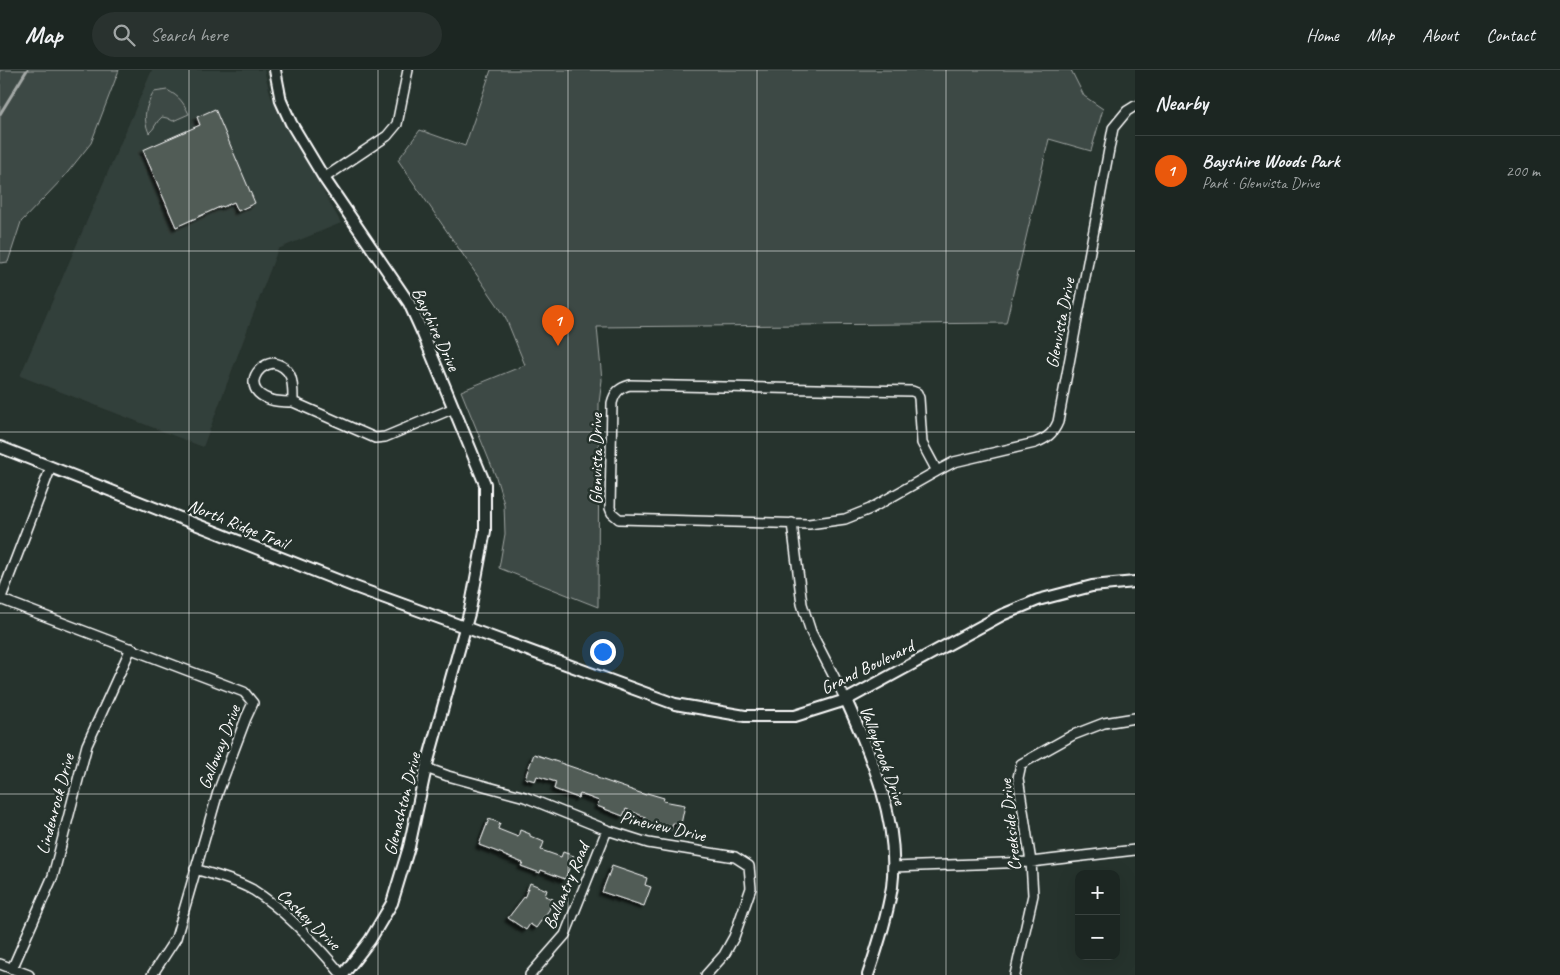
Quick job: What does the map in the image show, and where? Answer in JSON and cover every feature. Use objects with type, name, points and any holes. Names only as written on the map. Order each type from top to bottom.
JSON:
[{"type":"street","name":"Bayshire Drive","points":[[275,70],[281,101],[291,123],[324,178],[409,303],[484,484],[485,531],[470,610],[464,628]]},
{"type":"street","points":[[324,178],[387,136],[396,124],[408,70]]},
{"type":"street","name":"Glenvista Drive","points":[[937,470],[922,443],[919,398],[917,393],[912,391],[630,386],[621,388],[615,394],[612,403],[610,504],[612,513],[619,519],[809,524],[830,522],[854,516],[870,509],[954,462],[1046,439],[1053,432],[1058,422],[1113,128],[1127,111],[1135,106]]},
{"type":"street","points":[[293,402],[291,377],[284,366],[273,363],[262,366],[255,376],[254,382],[259,393],[269,399],[293,402],[375,438],[385,437],[454,408]]},
{"type":"street","name":"North Ridge Trail","points":[[0,447],[464,628]]},
{"type":"street","points":[[0,599],[51,467]]},
{"type":"street","name":"Valleybrook Drive","points":[[792,523],[802,604],[810,632],[846,700],[881,787],[891,828],[893,855],[892,886],[881,936],[868,975]]},
{"type":"street","name":"Grand Boulevard","points":[[464,628],[675,704],[745,716],[795,716],[846,700],[1002,615],[1038,600],[1092,586],[1135,582]]},
{"type":"street","name":"Galloway Drive","points":[[0,599],[244,692],[253,703],[218,792],[176,938],[152,975]]},
{"type":"street","name":"Glenashton Drive","points":[[343,975],[370,940],[392,903],[410,847],[426,768],[464,628]]},
{"type":"street","name":"Lindenrock Drive","points":[[12,968],[53,876],[87,745],[130,648]]},
{"type":"street","name":"Creekside Drive","points":[[1015,975],[1033,896],[1018,778],[1021,764],[1073,735],[1104,723],[1135,718]]},
{"type":"street","name":"Pineview Drive","points":[[426,768],[525,797],[607,830],[648,843],[736,857],[749,866],[751,888],[734,938],[724,955],[706,975]]},
{"type":"street","name":"Ballantry Road","points":[[530,975],[565,935],[607,830]]},
{"type":"street","points":[[892,867],[1030,862],[1135,850]]},
{"type":"street","name":"Cashey Drive","points":[[195,869],[225,878],[252,890],[282,912],[343,975]]},
{"type":"street","points":[[0,964],[29,975]]},
{"type":"shaded area","points":[[0,70],[119,70],[91,143],[64,177],[21,222],[8,262],[0,263]]},
{"type":"shaded area","points":[[152,70],[264,70],[271,97],[341,223],[278,249],[203,447],[20,376]]},
{"type":"shaded area","points":[[491,70],[1071,70],[1084,96],[1103,109],[1091,151],[1049,139],[1006,323],[597,327],[602,380],[599,403],[598,607],[499,568],[505,534],[504,504],[496,477],[461,391],[525,365],[505,316],[398,160],[420,130],[465,146]]},
{"type":"shaded area","points":[[167,90],[181,100],[189,114],[173,121],[162,117],[149,133],[145,117],[149,102],[154,92]]},
{"type":"building","points":[[215,109],[255,203],[238,211],[234,202],[176,227],[143,150],[200,125],[197,117]]},
{"type":"building","points":[[534,754],[646,795],[647,793],[664,798],[663,801],[685,805],[681,824],[673,823],[671,830],[657,827],[644,823],[645,817],[626,809],[623,816],[597,806],[599,801],[580,794],[578,798],[554,789],[556,782],[537,776],[535,781],[525,778]]},
{"type":"building","points":[[489,819],[500,823],[498,829],[518,837],[520,830],[544,842],[541,850],[561,857],[563,852],[574,856],[565,879],[541,870],[540,873],[521,866],[523,863],[479,845]]},
{"type":"building","points":[[612,866],[647,878],[645,885],[651,887],[644,906],[602,892]]},
{"type":"building","points":[[530,883],[547,890],[545,896],[553,899],[549,910],[536,928],[530,924],[526,930],[508,918],[525,896]]},
{"type":"waterway","points":[[0,114],[27,70]]},
{"type":"place","name":"Bayshire Woods Park","points":[[558,346]]}]
